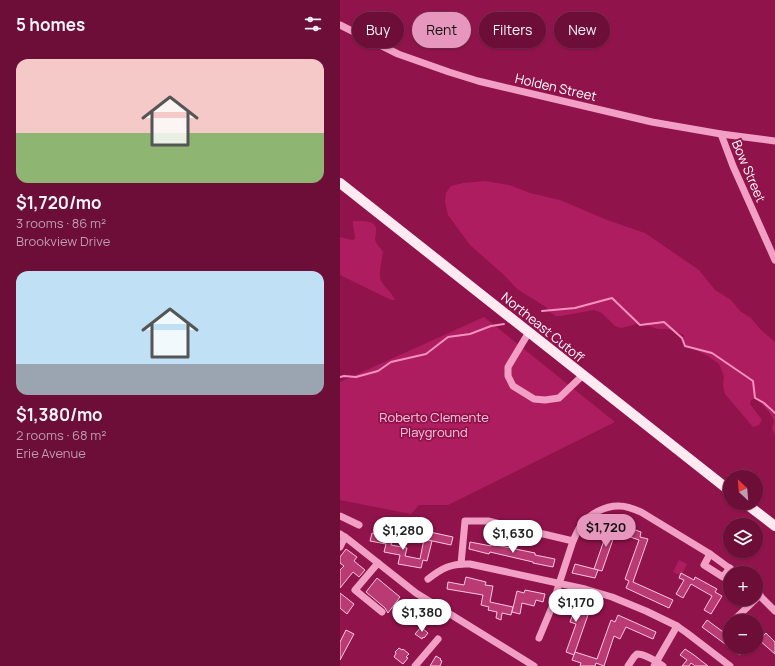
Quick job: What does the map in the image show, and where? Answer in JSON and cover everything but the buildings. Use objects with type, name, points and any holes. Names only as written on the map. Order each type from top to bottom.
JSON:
[{"type":"main road","name":"Northeast Cutoff","points":[[340,183],[723,485]]},
{"type":"main road","points":[[754,510],[775,526]]},
{"type":"street","name":"Holden Street","points":[[340,25],[398,54],[478,81],[652,122],[721,134],[775,141]]},
{"type":"street","name":"Bow Street","points":[[721,134],[775,260]]},
{"type":"street","points":[[529,332],[508,366],[508,376],[513,386],[534,399],[544,400],[559,398],[583,375]]},
{"type":"street","points":[[539,638],[552,607],[573,541],[582,524],[593,514],[604,509],[619,506],[633,508],[710,554],[727,566]]},
{"type":"street","points":[[340,516],[359,525]]},
{"type":"street","points":[[461,564],[465,521],[488,521],[573,541]]},
{"type":"street","points":[[340,547],[343,535],[416,593],[534,666]]},
{"type":"street","points":[[710,554],[704,565],[723,577]]},
{"type":"street","points":[[378,563],[354,590],[382,612]]},
{"type":"street","points":[[428,579],[444,568],[453,565],[470,564],[528,576],[612,597],[677,626],[730,666]]},
{"type":"street","points":[[763,599],[775,611]]},
{"type":"street","points":[[739,614],[747,606]]},
{"type":"street","points":[[628,666],[637,654],[642,654],[658,664],[677,626]]},
{"type":"street","points":[[415,666],[438,639]]},
{"type":"green space","points":[[485,181],[509,185],[530,193],[560,200],[607,220],[645,233],[699,270],[715,290],[731,300],[740,311],[751,318],[760,329],[775,342],[775,436],[772,429],[774,421],[769,412],[756,398],[751,400],[750,404],[762,420],[759,425],[753,427],[725,394],[723,385],[724,376],[719,364],[708,356],[686,345],[683,341],[684,335],[668,329],[658,329],[641,323],[621,328],[615,326],[602,313],[594,310],[556,316],[546,307],[517,289],[504,275],[470,245],[448,215],[445,202],[446,193],[451,186],[463,183]]},
{"type":"green space","points":[[353,221],[369,222],[375,225],[375,241],[383,252],[380,278],[395,300],[387,298],[340,275],[340,237],[352,240],[355,239]]},
{"type":"green space","name":"Roberto Clemente Playground","points":[[484,317],[615,422],[448,505],[419,505],[411,514],[340,500],[340,382]]},
{"type":"green space","points":[[679,560],[687,564],[681,576],[673,572]]},
{"type":"waterway","points":[[542,311],[575,308],[612,298],[640,325],[664,322],[682,338],[685,346],[712,353],[753,381],[755,398],[764,403],[775,413]]},
{"type":"waterway","points":[[340,377],[356,377],[378,371],[391,362],[426,354],[448,337],[470,334],[491,326],[504,324]]}]
